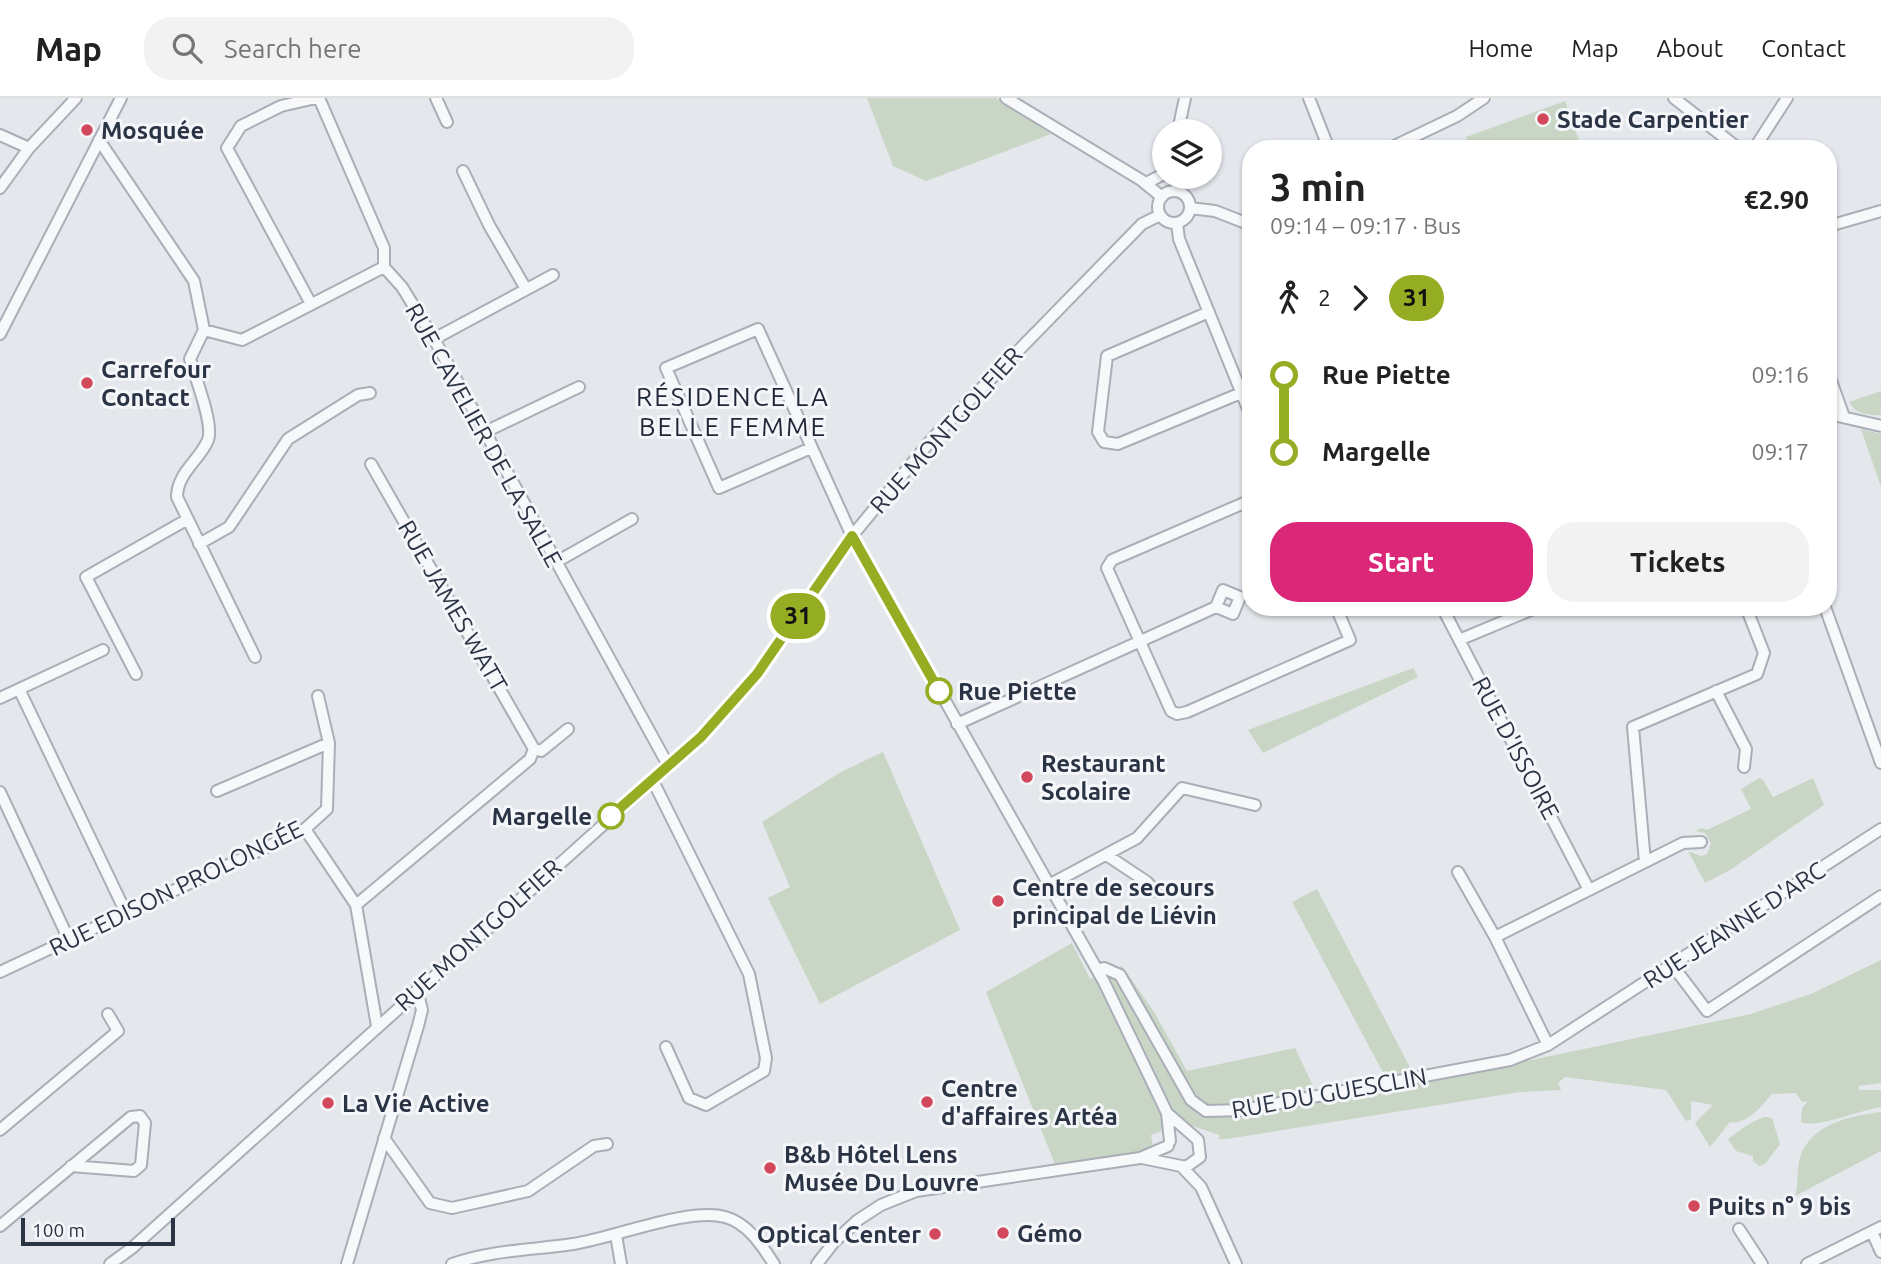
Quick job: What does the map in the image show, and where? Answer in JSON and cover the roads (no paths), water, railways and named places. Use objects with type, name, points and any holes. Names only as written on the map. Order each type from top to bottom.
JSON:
[{"type":"street","points":[[0,188],[29,148],[76,98]]},
{"type":"street","points":[[0,334],[121,98]]},
{"type":"street","points":[[311,304],[227,148],[241,126],[281,106],[318,98]]},
{"type":"street","name":"RUE CAVELIER DE LA SALLE","points":[[318,98],[384,248],[384,267],[402,287],[433,338],[558,561],[564,581],[668,765]]},
{"type":"street","points":[[436,98],[447,122]]},
{"type":"street","points":[[1006,98],[1146,183],[1167,194],[1187,198],[1190,208],[1186,218],[1177,223],[1167,222],[1160,215],[1158,206],[1167,194],[1168,189]]},
{"type":"street","points":[[1309,98],[1325,140]]},
{"type":"street","points":[[1760,140],[1787,98]]},
{"type":"street","points":[[1407,140],[1457,116],[1479,99]]},
{"type":"street","points":[[1679,99],[1728,140]]},
{"type":"street","points":[[1181,119],[1185,100]]},
{"type":"street","points":[[0,135],[29,148]]},
{"type":"street","points":[[99,140],[194,281],[204,330],[190,359],[209,427],[208,439],[177,486],[177,497],[255,657]]},
{"type":"street","points":[[0,165],[6,177]]},
{"type":"street","points":[[463,171],[489,225],[526,289]]},
{"type":"street","points":[[1146,183],[1152,180]]},
{"type":"street","points":[[1190,208],[1215,211],[1242,222]]},
{"type":"street","points":[[1837,224],[1881,211]]},
{"type":"street","name":"RUE MONTGOLFIER","points":[[110,1264],[132,1248],[701,737],[757,674],[852,536],[933,438],[1142,224],[1160,215]]},
{"type":"street","points":[[1177,223],[1179,239],[1209,312],[1241,393],[1118,444],[1104,442],[1098,432],[1107,356],[1209,312]]},
{"type":"street","points":[[204,330],[242,340],[384,267]]},
{"type":"street","points":[[433,338],[553,275]]},
{"type":"street","points":[[811,448],[719,488],[666,369],[758,329],[852,536],[1097,970],[1167,1114],[1169,1158],[1200,1187]]},
{"type":"street","points":[[485,432],[579,387]]},
{"type":"street","points":[[199,544],[229,527],[288,439],[358,395],[370,393]]},
{"type":"street","points":[[1837,397],[1844,417]]},
{"type":"street","points":[[1837,416],[1881,426]]},
{"type":"street","name":"RUE JAMES WATT","points":[[371,464],[534,749]]},
{"type":"street","points":[[1242,504],[1112,560],[1107,568],[1171,711],[1177,714],[1350,640],[1340,616]]},
{"type":"street","points":[[136,674],[86,577],[188,519]]},
{"type":"street","points":[[558,561],[632,519]]},
{"type":"street","points":[[957,724],[1216,607],[1223,590],[1240,597],[1233,614],[1216,607]]},
{"type":"street","name":"RUE D'ISSOIRE","points":[[1447,616],[1590,890]]},
{"type":"street","points":[[1459,640],[1516,616]]},
{"type":"street","points":[[1645,862],[1633,727],[1757,674],[1764,653],[1750,616]]},
{"type":"street","points":[[1828,616],[1881,763]]},
{"type":"street","points":[[0,698],[103,650]]},
{"type":"street","points":[[19,689],[126,913]]},
{"type":"street","points":[[1716,691],[1746,749],[1744,767]]},
{"type":"street","name":"RUE EDISON PROLONGÉE","points":[[0,972],[305,829],[327,809],[329,743],[318,696]]},
{"type":"street","points":[[356,905],[530,760],[534,749],[541,751],[568,729]]},
{"type":"street","points":[[217,791],[329,743]]},
{"type":"street","points":[[652,779],[749,974],[766,1058],[764,1071],[706,1105],[689,1098],[666,1047]]},
{"type":"street","points":[[1049,886],[1137,838],[1182,788],[1255,805]]},
{"type":"street","points":[[0,792],[69,940]]},
{"type":"street","points":[[305,829],[356,905],[377,1027]]},
{"type":"street","name":"RUE JEANNE D'ARC","points":[[1587,1021],[1881,829]]},
{"type":"street","points":[[1495,937],[1683,843],[1701,842]]},
{"type":"street","points":[[1108,856],[1147,882],[1155,891]]},
{"type":"street","points":[[1458,872],[1495,937],[1548,1045]]},
{"type":"street","points":[[1673,966],[1707,1011],[1881,896]]},
{"type":"street","name":"RUE DU GUESCLIN","points":[[1097,970],[1104,968],[1120,975],[1191,1100],[1206,1111],[1242,1110],[1510,1060],[1548,1045],[1587,1021]]},
{"type":"street","points":[[347,1264],[422,1010],[417,990]]},
{"type":"street","points":[[373,1005],[393,1011]]},
{"type":"street","points":[[0,1130],[118,1031],[108,1014]]},
{"type":"street","points":[[1167,1114],[1201,1146],[1197,1162],[1200,1187],[1236,1264]]},
{"type":"street","points":[[0,1226],[71,1166],[131,1117],[140,1116],[145,1124],[141,1165],[134,1171],[71,1166]]},
{"type":"street","points":[[817,1264],[834,1242],[858,1220],[881,1205],[916,1191],[1140,1158],[1169,1144],[1179,1134],[1190,1134]]},
{"type":"street","points":[[384,1138],[430,1203],[452,1208],[528,1191],[594,1146],[607,1144]]},
{"type":"street","points":[[1140,1158],[1178,1166],[1197,1162]]},
{"type":"street","points":[[452,1264],[531,1247],[573,1244],[692,1217],[726,1217],[748,1229],[774,1264]]},
{"type":"street","points":[[1739,1229],[1762,1264]]},
{"type":"street","points":[[1807,1264],[1876,1230],[1881,1252]]},
{"type":"street","points":[[616,1235],[621,1264]]},
{"type":"place","name":"Stade Carpentier","points":[[1543,119]]},
{"type":"place","name":"Mosquée","points":[[87,130]]},
{"type":"place","name":"Carrefour Contact","points":[[87,383]]},
{"type":"place","name":"Rue Piette","points":[[939,691]]},
{"type":"place","name":"Restaurant Scolaire","points":[[1027,777]]},
{"type":"place","name":"Margelle","points":[[611,816]]},
{"type":"place","name":"Centre de secours principal de Liévin","points":[[998,901]]},
{"type":"place","name":"Centre d'affaires Artéa","points":[[927,1102]]},
{"type":"place","name":"La Vie Active","points":[[328,1103]]},
{"type":"place","name":"B&b Hôtel Lens Musée Du Louvre","points":[[770,1168]]},
{"type":"place","name":"Puits n° 9 bis","points":[[1694,1206]]},
{"type":"place","name":"Gémo","points":[[1003,1233]]},
{"type":"place","name":"Optical Center","points":[[935,1234]]},
{"type":"district","name":"RÉSIDENCE LA BELLE FEMME","points":[[733,411]]}]
